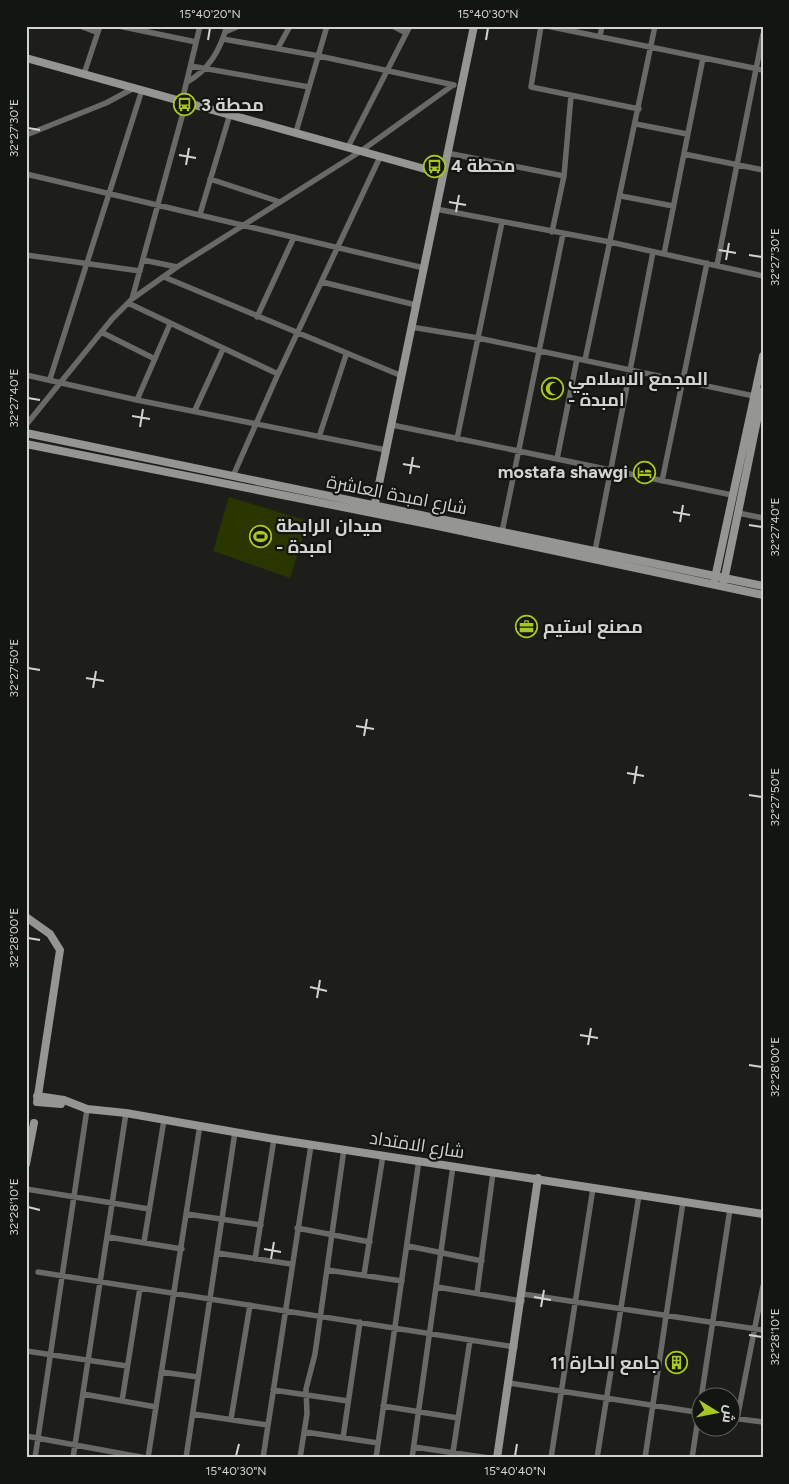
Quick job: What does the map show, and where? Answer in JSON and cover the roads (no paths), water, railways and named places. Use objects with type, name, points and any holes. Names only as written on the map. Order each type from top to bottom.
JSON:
[{"type":"street","points":[[80,26],[98,29],[84,74]]},
{"type":"street","points":[[119,26],[137,28],[196,42]]},
{"type":"street","points":[[130,301],[143,260],[184,102],[200,26]]},
{"type":"street","points":[[187,82],[205,69],[223,39],[226,29],[239,26]]},
{"type":"street","points":[[278,48],[290,26]]},
{"type":"street","points":[[296,132],[327,26]]},
{"type":"street","points":[[393,26],[406,33]]},
{"type":"street","points":[[348,147],[410,26]]},
{"type":"street","points":[[373,513],[474,26]]},
{"type":"street","points":[[541,26],[531,87],[639,109]]},
{"type":"street","points":[[547,26],[760,69]]},
{"type":"street","points":[[600,36],[602,26]]},
{"type":"street","points":[[585,360],[621,196],[655,26]]},
{"type":"street","points":[[717,266],[736,164],[760,69],[763,34]]},
{"type":"street","points":[[223,39],[319,56],[461,87]]},
{"type":"street","points":[[26,58],[443,174]]},
{"type":"street","points":[[664,254],[703,58]]},
{"type":"street","points":[[191,66],[309,87]]},
{"type":"street","points":[[26,425],[101,332],[130,301],[177,267],[360,151],[452,85]]},
{"type":"street","points":[[26,135],[138,89]]},
{"type":"street","points":[[50,379],[109,194],[138,89]]},
{"type":"street","points":[[552,232],[564,176],[571,96]]},
{"type":"street","points":[[200,214],[230,114]]},
{"type":"street","points":[[636,124],[687,134]]},
{"type":"street","points":[[447,153],[564,176]]},
{"type":"street","points":[[684,154],[763,170]]},
{"type":"street","points":[[233,476],[278,374],[380,157]]},
{"type":"street","points":[[26,174],[424,268]]},
{"type":"street","points":[[210,179],[280,202]]},
{"type":"street","points":[[621,196],[673,206]]},
{"type":"street","points":[[436,209],[610,242],[763,276]]},
{"type":"street","points":[[457,439],[502,222]]},
{"type":"street","points":[[502,532],[563,234]]},
{"type":"street","points":[[257,317],[294,237]]},
{"type":"street","points":[[595,551],[653,252]]},
{"type":"street","points":[[26,255],[140,271]]},
{"type":"street","points":[[143,260],[177,267]]},
{"type":"street","points":[[662,481],[708,263]]},
{"type":"street","points":[[164,277],[297,334],[402,376]]},
{"type":"street","points":[[322,282],[416,305]]},
{"type":"street","points":[[130,301],[170,324],[278,374]]},
{"type":"street","points":[[137,400],[170,324]]},
{"type":"street","points":[[411,327],[478,338],[754,396]]},
{"type":"street","points":[[101,332],[154,359]]},
{"type":"street","points":[[195,410],[223,350]]},
{"type":"street","points":[[319,436],[346,354]]},
{"type":"street","points":[[715,580],[763,356]]},
{"type":"street","points":[[557,459],[577,359]]},
{"type":"street","points":[[26,375],[137,400],[195,410],[386,450]]},
{"type":"street","points":[[724,582],[760,416],[763,391]]},
{"type":"street","points":[[392,426],[732,496]]},
{"type":"street","name":"شارع امبدة العاشرة","points":[[26,433],[375,504],[595,551],[724,582],[763,586]]},
{"type":"street","name":"شارع امبدة العاشرة","points":[[26,444],[715,580]]},
{"type":"street","points":[[738,513],[763,518]]},
{"type":"street","name":"شارع امبدة العاشرة","points":[[724,582],[763,596]]},
{"type":"street","name":"شارع الامتداد","points":[[26,917],[50,934],[58,944],[60,956],[37,1099],[68,1103],[87,1110],[126,1113],[311,1145],[419,1160],[493,1173],[538,1178],[763,1214]]},
{"type":"street","points":[[35,1458],[51,1354],[56,1305],[62,1277],[87,1110]]},
{"type":"street","points":[[73,1458],[126,1113]]},
{"type":"street","points":[[144,1242],[164,1120]]},
{"type":"street","points":[[26,1164],[34,1123]]},
{"type":"street","points":[[26,1436],[147,1458],[182,1249],[200,1125]]},
{"type":"street","points":[[186,1458],[235,1132]]},
{"type":"street","points":[[255,1259],[274,1139]]},
{"type":"street","points":[[262,1458],[311,1145]]},
{"type":"street","points":[[300,1458],[305,1432],[306,1394],[333,1234],[344,1149]]},
{"type":"street","points":[[364,1275],[383,1155]]},
{"type":"street","points":[[376,1458],[419,1160]]},
{"type":"street","points":[[412,1458],[453,1166]]},
{"type":"street","points":[[477,1293],[493,1173]]},
{"type":"street","points":[[497,1458],[515,1347],[538,1178]]},
{"type":"street","points":[[552,1458],[593,1188]]},
{"type":"street","points":[[26,1189],[149,1209]]},
{"type":"street","points":[[597,1458],[639,1195]]},
{"type":"street","points":[[645,1458],[683,1202]]},
{"type":"street","points":[[703,1386],[711,1322],[730,1209]]},
{"type":"street","points":[[187,1214],[260,1225]]},
{"type":"street","points":[[297,1228],[370,1242]]},
{"type":"street","points":[[108,1237],[182,1249]]},
{"type":"street","points":[[408,1246],[482,1261]]},
{"type":"street","points":[[218,1253],[291,1264]]},
{"type":"street","points":[[327,1270],[402,1281]]},
{"type":"street","points":[[38,1272],[515,1347]]},
{"type":"street","points":[[742,1386],[756,1328],[763,1286]]},
{"type":"street","points":[[437,1287],[667,1314],[763,1330]]},
{"type":"street","points":[[122,1401],[140,1288]]},
{"type":"street","points":[[231,1419],[250,1305]]},
{"type":"street","points":[[343,1438],[360,1322]]},
{"type":"street","points":[[453,1452],[470,1340]]},
{"type":"street","points":[[26,1351],[127,1366]]},
{"type":"street","points":[[161,1372],[198,1377]]},
{"type":"street","points":[[509,1383],[692,1411]]},
{"type":"street","points":[[273,1390],[348,1401]]},
{"type":"street","points":[[83,1394],[156,1407]]},
{"type":"street","points":[[383,1406],[458,1418]]},
{"type":"street","points":[[193,1414],[267,1425]]},
{"type":"street","points":[[742,1419],[763,1422]]},
{"type":"street","points":[[305,1432],[378,1443]]},
{"type":"street","points":[[692,1458],[696,1436]]},
{"type":"street","points":[[414,1447],[489,1458]]},
{"type":"place","name":"محطة 3","points":[[185,105]]},
{"type":"place","name":"محطة 4","points":[[435,166]]},
{"type":"place","name":"المجمع الاسلامي - امبدة","points":[[552,389]]},
{"type":"place","name":"mostafa shawgi","points":[[644,472]]},
{"type":"place","name":"ميدان الرابطة - امبدة","points":[[260,536]]},
{"type":"place","name":"مصنع استيم","points":[[527,627]]},
{"type":"place","name":"جامع الحارة 11","points":[[676,1363]]}]
